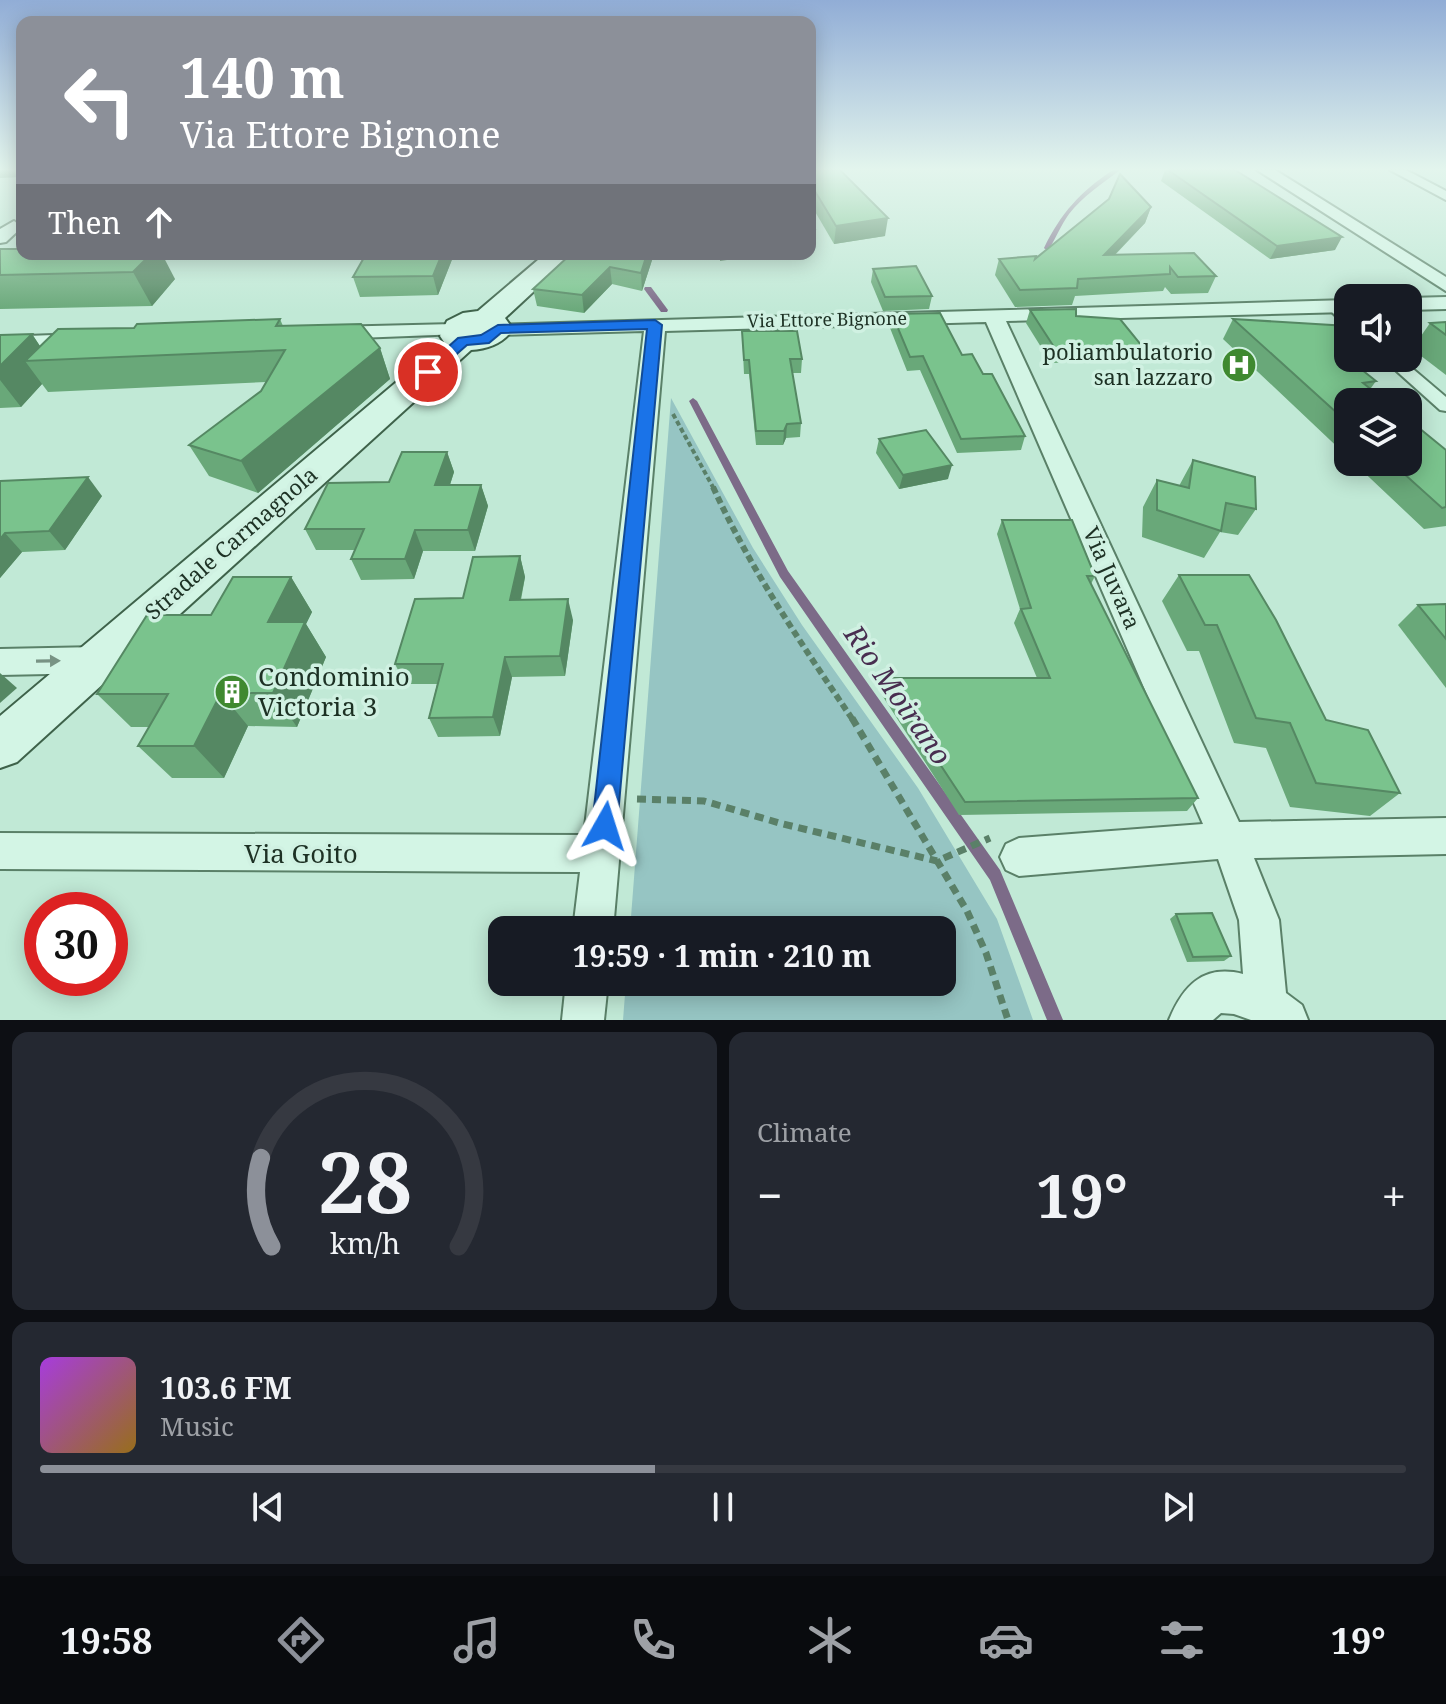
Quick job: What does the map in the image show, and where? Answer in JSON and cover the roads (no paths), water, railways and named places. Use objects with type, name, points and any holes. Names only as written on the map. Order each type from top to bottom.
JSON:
[{"type":"main road","name":"Stradale Carmagnola","points":[[0,746],[554,260]]},
{"type":"street","points":[[1339,218],[1446,285]]},
{"type":"street","points":[[0,238],[7,226]]},
{"type":"street","points":[[1422,304],[1446,303]]},
{"type":"street","name":"Via Ettore Bignone","points":[[317,333],[1334,311]]},
{"type":"street","name":"Via Juvara","points":[[994,317],[1229,840],[1259,920],[1276,1012]]},
{"type":"street","points":[[595,916],[655,325]]},
{"type":"street","points":[[0,343],[102,339]]},
{"type":"street","points":[[1406,372],[1446,406]]},
{"type":"street","points":[[0,662],[97,660]]},
{"type":"street","points":[[1008,846],[1446,836]]},
{"type":"street","name":"Via Goito","points":[[0,851],[602,854]]},
{"type":"street","points":[[1190,1020],[1194,1008],[1206,996],[1223,991],[1244,994],[1276,1012]]},
{"type":"street","points":[[583,1020],[586,996]]},
{"type":"waterway","points":[[1047,248],[1064,218]]},
{"type":"waterway","points":[[648,289],[664,310]]},
{"type":"waterway","name":"Rio Moirano","points":[[693,401],[784,574],[995,875],[1055,1020]]},
{"type":"place","name":"poliambulatorio san lazzaro","points":[[1239,365]]},
{"type":"place","name":"Condominio Victoria 3","points":[[232,692]]}]
